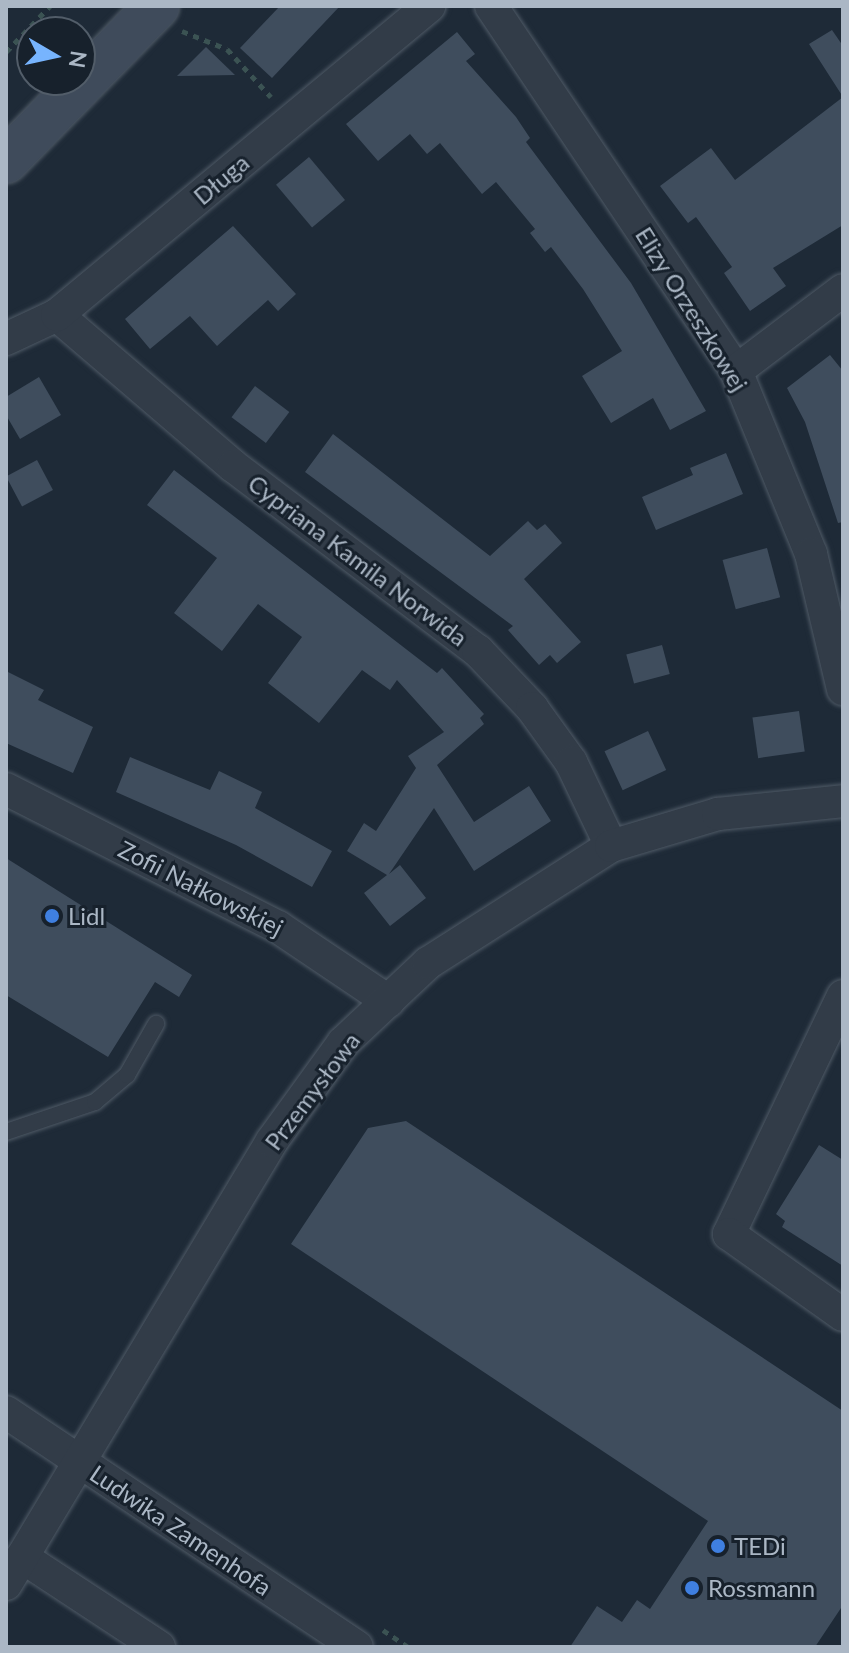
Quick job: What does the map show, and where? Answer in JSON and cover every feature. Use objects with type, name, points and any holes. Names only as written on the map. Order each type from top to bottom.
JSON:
[{"type":"main road","points":[[6,161],[156,6]]},
{"type":"street","name":"Długa","points":[[6,339],[57,315],[429,6]]},
{"type":"street","name":"Elizy Orzeszkowej","points":[[491,6],[736,371],[811,554],[843,689]]},
{"type":"street","points":[[736,371],[843,290]]},
{"type":"street","name":"Cypriana Kamila Norwida","points":[[57,315],[233,466],[478,651],[532,708],[571,762],[611,846]]},
{"type":"street","name":"Zofii Nałkowskiej","points":[[6,789],[278,927],[388,1001]]},
{"type":"street","name":"Przemysłowa","points":[[14,1570],[272,1141],[343,1043],[428,963],[488,920],[611,846],[718,814],[843,801]]},
{"type":"street","points":[[840,1313],[729,1234],[843,996]]},
{"type":"street","name":"Ludwika Zamenhofa","points":[[6,1412],[357,1647]]},
{"type":"street","points":[[14,1570],[159,1647]]},
{"type":"lane","points":[[6,1132],[95,1102],[127,1075],[156,1024]]},
{"type":"path","points":[[6,52],[50,6]]},
{"type":"path","points":[[156,6],[187,35],[227,49],[291,120]]},
{"type":"building","points":[[280,6],[340,6],[272,78],[240,48]]},
{"type":"building","points":[[832,30],[843,46],[843,97],[809,44]]},
{"type":"building","points":[[457,32],[475,54],[466,61],[516,117],[530,138],[526,142],[631,283],[706,411],[670,430],[653,398],[611,423],[582,376],[622,351],[583,289],[551,247],[545,252],[530,233],[535,229],[496,182],[482,194],[440,143],[427,154],[410,134],[378,161],[346,124]]},
{"type":"building","points":[[206,47],[235,75],[177,76]]},
{"type":"building","points":[[843,97],[843,225],[773,268],[786,286],[750,311],[724,273],[732,267],[696,217],[688,223],[660,186],[711,148],[735,180]]},
{"type":"building","points":[[309,157],[345,200],[312,228],[276,185]]},
{"type":"building","points":[[233,226],[296,294],[278,311],[268,300],[217,346],[190,316],[150,349],[125,319]]},
{"type":"building","points":[[830,355],[843,371],[843,522],[838,523],[805,422],[787,388]]},
{"type":"building","points":[[39,377],[61,415],[20,439],[6,415],[6,397]]},
{"type":"building","points":[[255,386],[289,412],[266,443],[232,417]]},
{"type":"building","points":[[333,434],[490,556],[528,521],[537,530],[545,524],[562,543],[524,579],[581,642],[557,663],[550,655],[539,665],[508,630],[513,626],[305,472]]},
{"type":"building","points":[[726,453],[743,494],[656,530],[642,497],[693,475],[690,468]]},
{"type":"building","points":[[37,460],[53,490],[22,506],[6,476]]},
{"type":"building","points":[[174,470],[437,673],[442,668],[484,714],[480,718],[484,724],[437,765],[474,822],[529,786],[551,821],[474,871],[434,808],[389,874],[400,865],[426,898],[390,926],[364,893],[387,875],[347,851],[364,823],[376,831],[416,768],[408,756],[444,732],[397,680],[390,690],[362,670],[319,723],[268,683],[302,637],[258,604],[222,651],[174,613],[217,558],[147,505]]},
{"type":"building","points":[[767,548],[780,597],[736,609],[723,560]]},
{"type":"building","points":[[662,645],[670,674],[634,684],[626,655]]},
{"type":"building","points":[[6,671],[44,690],[38,700],[93,727],[73,773],[6,743]]},
{"type":"building","points":[[799,711],[805,752],[758,758],[752,718]]},
{"type":"building","points":[[648,731],[666,770],[623,790],[604,751]]},
{"type":"building","points":[[130,757],[210,790],[219,771],[262,792],[255,808],[332,851],[312,887],[236,845],[116,792]]},
{"type":"building","name":"Lidl","points":[[6,858],[192,975],[179,997],[155,982],[108,1057],[6,995]]},
{"type":"building","points":[[406,1121],[843,1411],[843,1605],[815,1647],[570,1647],[597,1606],[622,1622],[637,1600],[650,1609],[708,1521],[291,1244],[368,1128]]},
{"type":"building","points":[[819,1145],[843,1160],[843,1266],[782,1227],[785,1221],[776,1214]]},
{"type":"place","name":"Lidl","points":[[52,916]]},
{"type":"place","name":"TEDi","points":[[718,1546]]},
{"type":"place","name":"Rossmann","points":[[692,1588]]}]
